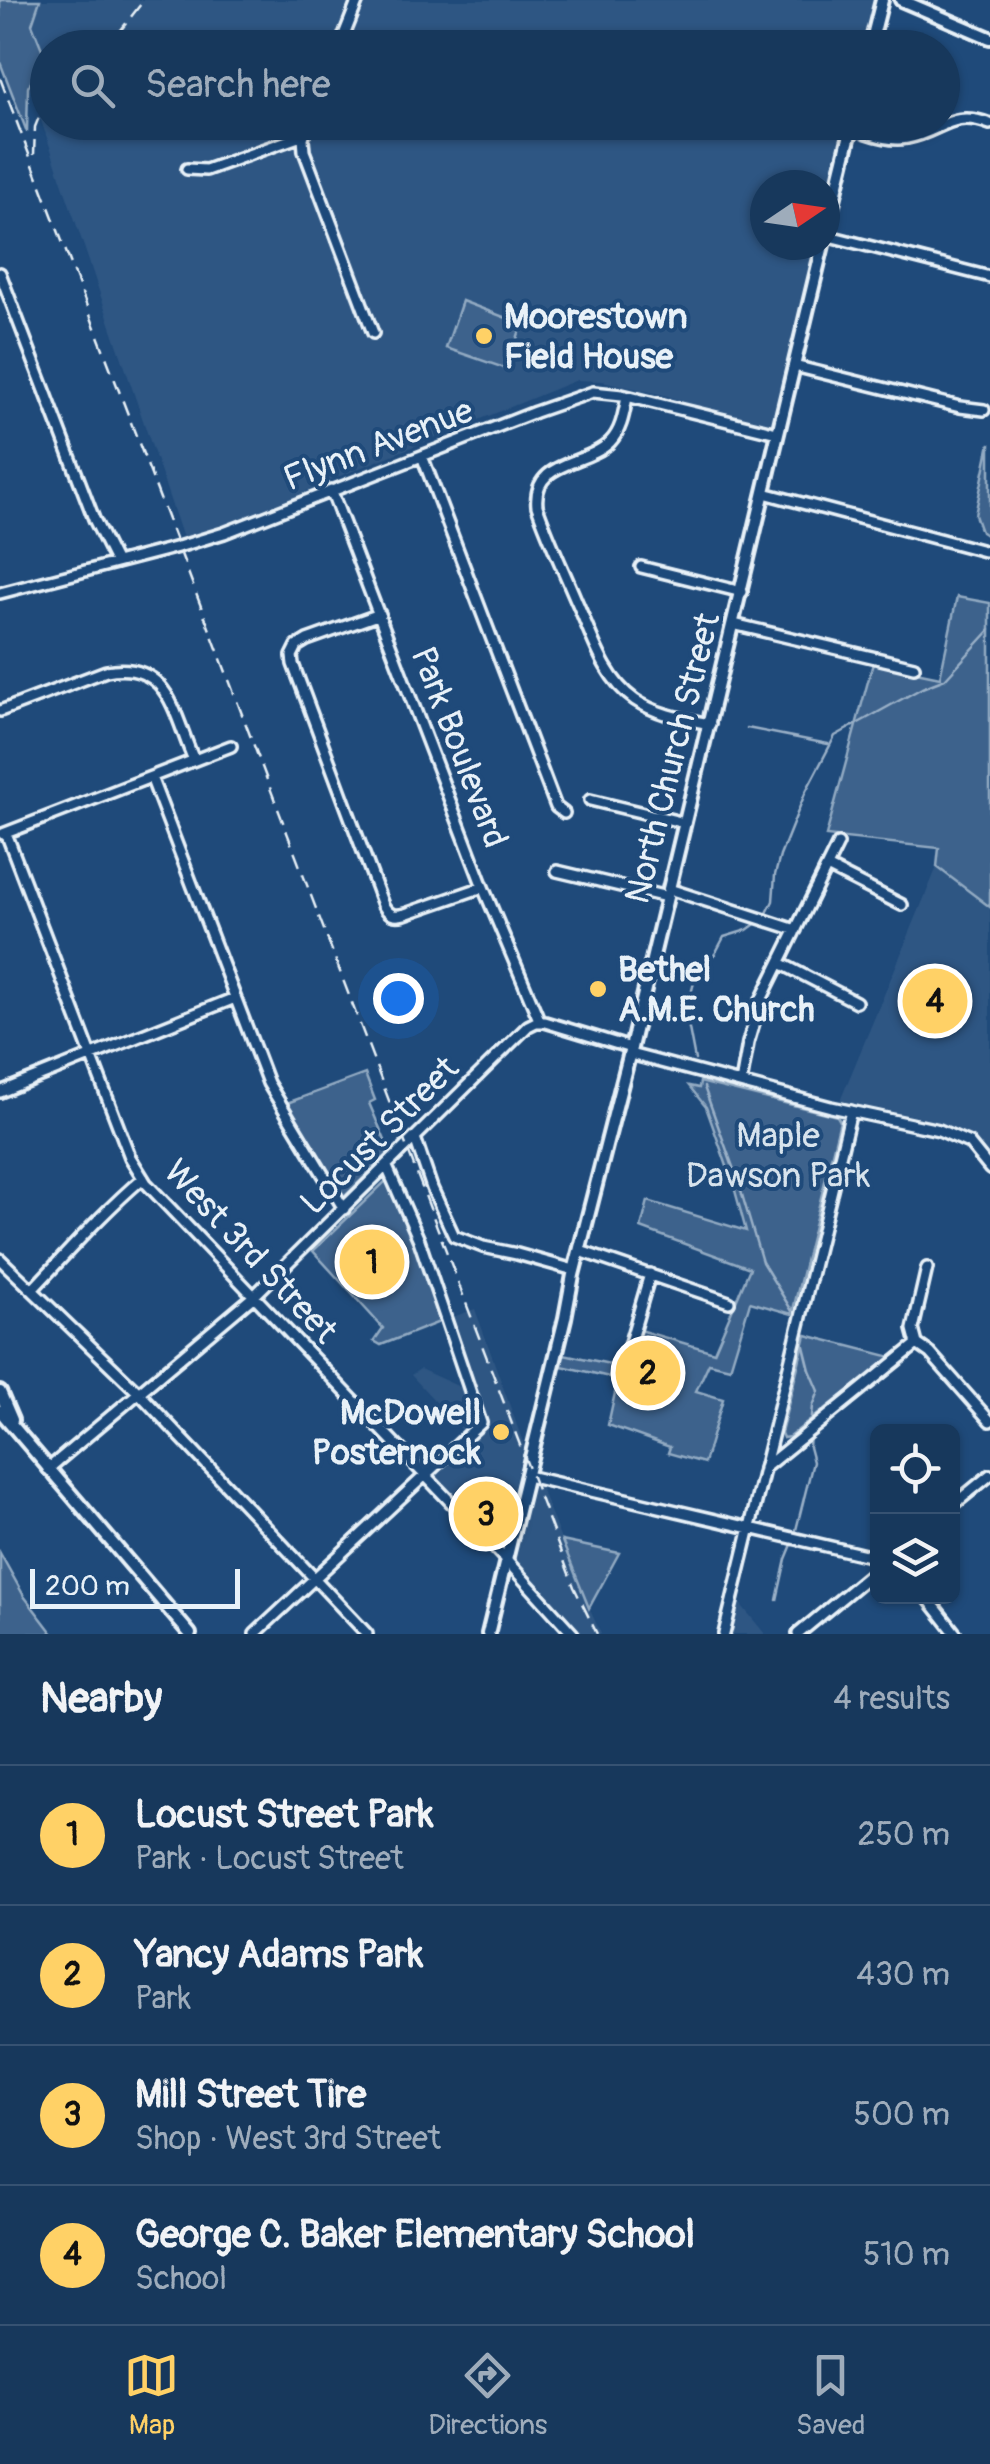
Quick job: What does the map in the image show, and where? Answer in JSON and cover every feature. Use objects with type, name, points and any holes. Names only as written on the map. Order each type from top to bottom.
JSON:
[{"type":"main road","points":[[874,30],[882,0]]},
{"type":"main road","points":[[901,0],[990,38]]},
{"type":"main road","points":[[840,177],[849,140]]},
{"type":"main road","name":"North Church Street","points":[[488,1634],[820,260]]},
{"type":"main road","points":[[0,1392],[16,1430]]},
{"type":"main road","points":[[0,1411],[190,1634]]},
{"type":"street","points":[[346,30],[358,0]]},
{"type":"street","points":[[960,118],[990,124]]},
{"type":"street","points":[[188,169],[206,170],[288,140]]},
{"type":"street","points":[[303,140],[372,332]]},
{"type":"street","points":[[840,240],[990,276]]},
{"type":"street","points":[[0,273],[98,528],[116,563]]},
{"type":"street","points":[[794,366],[984,410]]},
{"type":"street","name":"Flynn Avenue","points":[[2,592],[224,533],[580,396],[601,392],[778,432]]},
{"type":"street","points":[[628,397],[612,440],[545,476],[537,489],[537,506],[597,648],[615,681],[632,698],[653,710],[710,724]]},
{"type":"street","points":[[422,456],[556,807],[564,813]]},
{"type":"street","name":"Park Boulevard","points":[[331,490],[483,886],[540,1022]]},
{"type":"street","points":[[764,494],[984,551]]},
{"type":"street","points":[[642,567],[742,592]]},
{"type":"street","points":[[0,580],[2,592]]},
{"type":"street","points":[[380,614],[297,646],[292,660],[298,680],[386,909],[394,916],[405,914],[483,886]]},
{"type":"street","points":[[734,624],[914,667]]},
{"type":"street","points":[[0,712],[106,671],[137,670],[157,682],[167,694],[194,760]]},
{"type":"street","points":[[3,834],[231,746]]},
{"type":"street","points":[[151,777],[274,1096],[344,1209]]},
{"type":"street","points":[[590,800],[685,823]]},
{"type":"street","name":"West 3rd Street","points":[[3,834],[130,1158],[143,1178],[573,1634]]},
{"type":"street","points":[[741,1083],[757,1011],[838,844]]},
{"type":"street","points":[[827,867],[902,906]]},
{"type":"street","points":[[557,871],[668,893],[796,930]]},
{"type":"street","points":[[780,963],[856,1002]]},
{"type":"street","points":[[0,1092],[236,998]]},
{"type":"street","points":[[540,1022],[741,1083],[955,1135],[969,1143],[990,1169]]},
{"type":"street","name":"Locust Street","points":[[48,1469],[254,1296],[523,1030],[540,1022]]},
{"type":"street","points":[[724,1634],[851,1111]]},
{"type":"street","points":[[415,1138],[454,1236],[574,1270]]},
{"type":"street","points":[[255,1634],[481,1423],[419,1240],[387,1167]]},
{"type":"street","points":[[32,1290],[109,1208],[143,1178]]},
{"type":"street","points":[[580,1251],[729,1302]]},
{"type":"street","points":[[0,1259],[140,1394],[367,1634]]},
{"type":"street","points":[[927,1268],[913,1329],[917,1344],[930,1352],[990,1422]]},
{"type":"street","points":[[620,1377],[650,1274]]},
{"type":"street","points":[[764,1469],[917,1344]]},
{"type":"street","points":[[772,1435],[791,1447]]},
{"type":"street","points":[[526,1476],[870,1556]]},
{"type":"street","points":[[960,1500],[990,1476]]},
{"type":"street","points":[[798,1634],[870,1575]]},
{"type":"street","points":[[932,1604],[956,1634]]},
{"type":"shaded area","points":[[10,0],[873,0],[866,30],[30,30],[30,88],[10,29]]},
{"type":"shaded area","points":[[48,140],[842,140],[836,170],[750,170],[750,260],[816,260],[777,433],[667,396],[602,381],[577,380],[328,481],[265,511],[183,538]]},
{"type":"shaded area","points":[[937,867],[990,907],[990,1160],[968,1134],[914,1116],[840,1101]]},
{"type":"shaded area","points":[[475,1309],[524,1445],[501,1543],[433,1476],[470,1439],[411,1375],[420,1369],[464,1389],[442,1321]]},
{"type":"shaded area","points":[[532,1481],[539,1483],[601,1634],[582,1634],[515,1563]]},
{"type":"shaded area","points":[[738,1601],[765,1634],[730,1634]]},
{"type":"green space","points":[[0,0],[40,0],[32,24],[34,30],[30,30],[27,132],[0,62]]},
{"type":"green space","name":"Moorestown Field House","points":[[462,301],[522,324],[507,369],[446,348]]},
{"type":"green space","points":[[990,443],[990,538],[981,532],[975,515]]},
{"type":"green space","points":[[957,597],[990,603],[990,907],[937,867],[939,848],[826,836],[873,663],[940,677]]},
{"type":"green space","points":[[365,1074],[375,1100],[369,1103],[390,1152],[344,1197],[287,1103]]},
{"type":"green space","name":"Maple Dawson Park","points":[[700,1082],[837,1116],[840,1121],[792,1314],[750,1302],[730,1368],[709,1363],[696,1391],[723,1399],[704,1463],[668,1453],[670,1447],[608,1425],[618,1379],[562,1366],[564,1354],[619,1366],[643,1279],[657,1283],[639,1330],[714,1352],[750,1268],[641,1228],[648,1201],[746,1231],[706,1107],[689,1086],[699,1088]]},
{"type":"green space","points":[[389,1178],[442,1321],[381,1345],[374,1341],[383,1328],[313,1251]]},
{"type":"green space","points":[[806,1335],[892,1357],[783,1438],[781,1433]]},
{"type":"green space","points":[[562,1541],[619,1553],[589,1608]]},
{"type":"green space","points":[[0,1553],[24,1596],[53,1634],[0,1634]]},
{"type":"waterway","points":[[766,915],[773,901],[780,856],[806,791],[835,736],[945,679],[990,630]]},
{"type":"waterway","points":[[747,728],[828,744]]},
{"type":"waterway","points":[[695,1060],[686,1013],[698,967],[715,954],[724,937],[747,930],[761,920]]},
{"type":"waterway","points":[[704,1087],[762,1262],[792,1311]]},
{"type":"waterway","points":[[802,1338],[819,1391],[811,1427]]},
{"type":"waterway","points":[[795,1534],[813,1462],[810,1435]]},
{"type":"waterway","points":[[777,1600],[793,1542]]},
{"type":"railway","points":[[121,30],[144,0]]},
{"type":"railway","points":[[0,78],[574,1587],[597,1634]]},
{"type":"railway","points":[[34,155],[35,140]]},
{"type":"place","name":"Moorestown Field House","points":[[484,336]]},
{"type":"place","name":"Bethel A.M.E. Church","points":[[598,989]]},
{"type":"place","name":"George C. Baker Elementary School","points":[[935,1001]]},
{"type":"place","name":"Locust Street Park","points":[[372,1262]]},
{"type":"place","name":"Yancy Adams Park","points":[[648,1373]]},
{"type":"place","name":"McDowell Posternock","points":[[501,1432]]},
{"type":"place","name":"Mill Street Tire","points":[[486,1514]]}]
